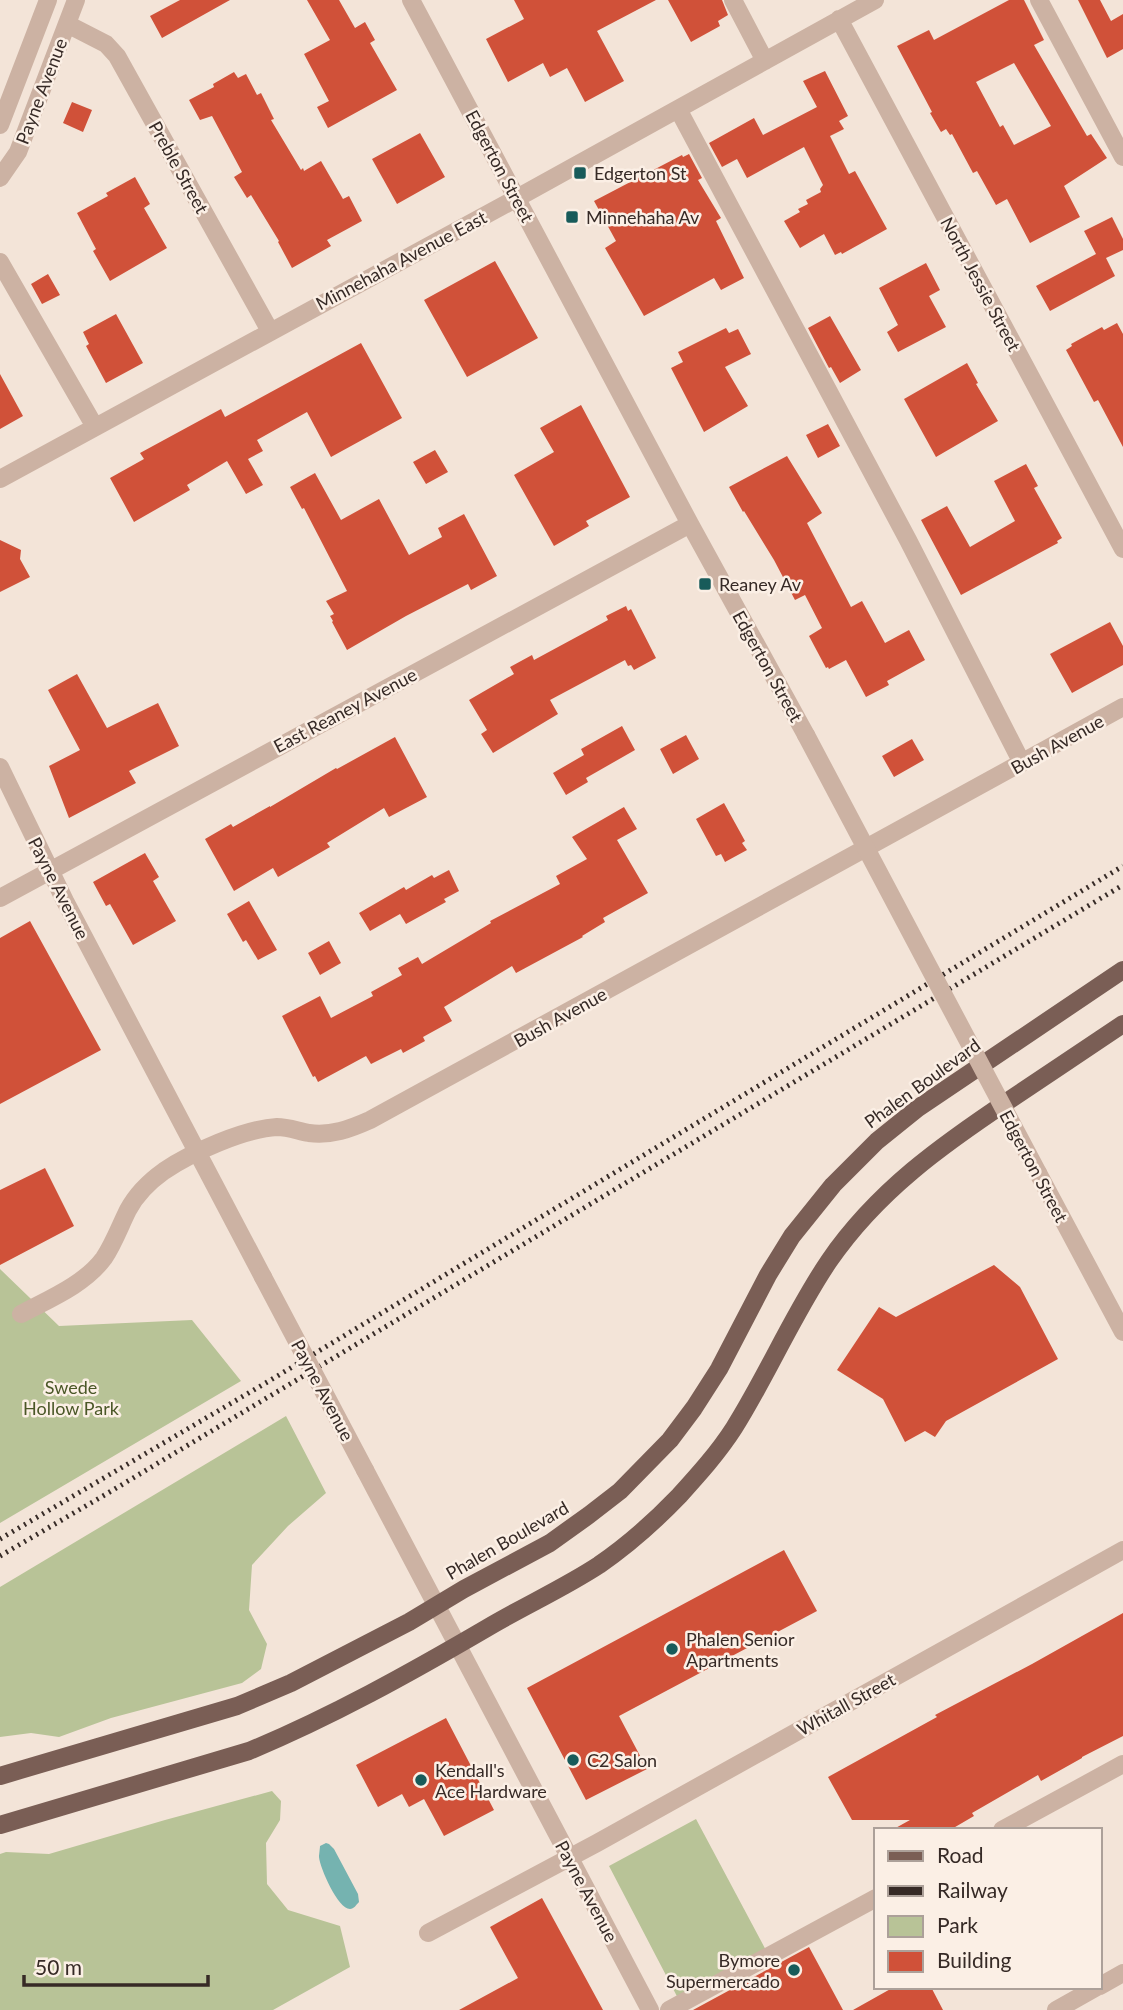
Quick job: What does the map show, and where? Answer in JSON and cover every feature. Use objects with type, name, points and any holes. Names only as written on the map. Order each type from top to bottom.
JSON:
[{"type":"main road","name":"Phalen Boulevard","points":[[0,1776],[259,1698],[436,1606],[550,1543],[589,1516],[648,1464],[670,1440],[719,1369],[768,1275],[792,1236],[833,1185],[877,1141],[918,1108],[1123,970]]},
{"type":"main road","points":[[0,1825],[272,1742],[458,1646],[598,1565],[647,1527],[704,1468],[732,1431],[822,1271],[864,1216],[902,1178],[945,1143],[1123,1024]]},
{"type":"street","name":"Payne Avenue","points":[[0,125],[48,0]]},
{"type":"street","name":"Payne Avenue","points":[[0,178],[18,152],[76,0]]},
{"type":"street","name":"Edgerton Street","points":[[411,0],[1123,1332]]},
{"type":"street","points":[[733,0],[765,61]]},
{"type":"street","name":"Minnehaha Avenue East","points":[[5,475],[517,198],[875,0]]},
{"type":"street","points":[[1039,0],[1123,157]]},
{"type":"street","name":"North Jessie Street","points":[[839,19],[1123,549]]},
{"type":"street","name":"Preble Street","points":[[67,24],[106,44],[117,56],[270,331]]},
{"type":"street","points":[[678,108],[908,540],[1022,763]]},
{"type":"street","points":[[0,262],[95,427]]},
{"type":"street","name":"East Reaney Avenue","points":[[0,898],[690,524]]},
{"type":"street","name":"Bush Avenue","points":[[21,1314],[73,1286],[90,1272],[103,1259],[137,1197],[165,1171],[197,1152],[264,1128],[282,1127],[309,1133],[328,1133],[349,1129],[370,1120],[1123,707]]},
{"type":"street","name":"Payne Avenue","points":[[0,767],[50,871],[650,2010]]},
{"type":"street","name":"Whitall Street","points":[[428,1933],[569,1858],[1123,1550]]},
{"type":"street","points":[[1006,1828],[1123,1764]]},
{"type":"street","points":[[670,2010],[874,1899]]},
{"type":"street","points":[[1102,1985],[1123,1973]]},
{"type":"street","points":[[1056,2010],[1095,1989]]},
{"type":"green space","name":"Swede Hollow Park","points":[[0,1269],[59,1326],[192,1320],[241,1381],[0,1523]]},
{"type":"green space","points":[[286,1416],[326,1493],[288,1526],[252,1565],[249,1610],[267,1644],[261,1669],[242,1683],[111,1718],[59,1737],[31,1733],[0,1737],[0,1587]]},
{"type":"green space","points":[[272,1791],[281,1801],[280,1820],[266,1843],[267,1884],[288,1910],[340,1926],[350,1967],[273,2010],[0,2010],[0,1854],[49,1854]]},
{"type":"green space","points":[[696,1819],[769,1956],[681,2004],[609,1866]]},
{"type":"water","points":[[326,1843],[334,1849],[358,1894],[359,1902],[353,1908],[345,1907],[330,1887],[319,1857],[320,1846]]},
{"type":"building","points":[[180,0],[230,0],[162,38],[150,16]]},
{"type":"building","points":[[307,0],[339,0],[355,28],[365,22],[375,40],[370,43],[397,90],[328,128],[317,107],[329,101],[304,54],[330,40]]},
{"type":"building","points":[[514,0],[656,0],[597,31],[624,81],[585,102],[567,68],[550,77],[543,63],[508,82],[486,39],[524,19]]},
{"type":"building","points":[[668,0],[722,0],[728,15],[718,21],[720,26],[691,42]]},
{"type":"building","points":[[1009,0],[1024,0],[1044,40],[1034,45],[1087,136],[1091,134],[1107,158],[1064,186],[1080,217],[1030,243],[1007,199],[996,205],[977,171],[973,173],[952,134],[946,129],[941,132],[897,46],[929,30],[934,40]],"holes":[[[1014,63],[1051,126],[1014,145],[1003,125],[1000,127],[976,82]]]},
{"type":"building","points":[[1078,0],[1100,0],[1111,21],[1123,14],[1123,49],[1107,58]]},
{"type":"building","points":[[825,71],[848,116],[839,121],[844,129],[830,136],[849,174],[855,171],[887,229],[842,254],[841,252],[835,255],[824,234],[800,248],[784,221],[800,212],[798,209],[808,204],[806,200],[821,192],[823,185],[804,147],[747,178],[737,159],[722,167],[709,143],[754,118],[763,135],[817,107],[803,81]]},
{"type":"building","points":[[234,72],[238,78],[246,74],[257,95],[261,93],[274,119],[271,120],[301,170],[303,168],[304,171],[321,161],[343,199],[349,196],[362,221],[327,240],[331,246],[292,268],[251,195],[247,198],[234,177],[242,172],[212,116],[200,120],[189,100],[214,87],[213,84]]},
{"type":"building","points":[[72,102],[92,110],[83,132],[63,123]]},
{"type":"building","points":[[420,133],[445,177],[397,204],[372,159]]},
{"type":"building","points":[[689,154],[702,178],[698,180],[721,218],[716,221],[744,278],[721,290],[714,278],[644,316],[605,248],[616,241],[594,201],[682,155],[683,157]]},
{"type":"building","points":[[135,177],[150,204],[144,208],[167,248],[110,281],[93,251],[96,249],[77,213]]},
{"type":"building","points":[[1112,217],[1123,239],[1123,250],[1106,258],[1115,276],[1050,311],[1036,286],[1096,254],[1084,231]]},
{"type":"building","points":[[495,261],[538,338],[467,377],[424,300]]},
{"type":"building","points":[[926,263],[940,290],[929,296],[946,327],[898,352],[887,332],[898,325],[879,288]]},
{"type":"building","points":[[48,274],[60,295],[42,304],[31,284]]},
{"type":"building","points":[[116,314],[143,363],[106,383],[86,346],[89,344],[83,332]]},
{"type":"building","points":[[830,316],[861,370],[840,383],[808,328]]},
{"type":"building","points":[[1117,323],[1123,334],[1123,447],[1098,400],[1094,402],[1066,350],[1071,344],[1102,327],[1104,330]]},
{"type":"building","points":[[726,328],[729,333],[738,329],[751,354],[725,367],[748,406],[704,432],[671,368],[683,362],[678,352]]},
{"type":"building","points":[[361,343],[402,418],[331,457],[307,412],[257,440],[263,451],[248,459],[263,485],[246,494],[227,461],[187,485],[190,490],[134,522],[110,478],[144,459],[140,453],[221,409],[225,417]]},
{"type":"building","points":[[967,363],[998,421],[936,457],[904,399]]},
{"type":"building","points":[[0,374],[23,416],[0,429]]},
{"type":"building","points":[[581,405],[630,497],[586,521],[589,526],[554,546],[514,475],[554,452],[540,428]]},
{"type":"building","points":[[828,424],[840,446],[818,458],[806,435]]},
{"type":"building","points":[[435,450],[448,472],[426,484],[413,462]]},
{"type":"building","points":[[787,456],[822,513],[807,523],[851,607],[862,601],[885,643],[909,630],[925,660],[887,681],[889,685],[866,697],[846,660],[826,668],[809,636],[822,628],[805,595],[795,600],[729,487]]},
{"type":"building","points":[[1026,464],[1038,486],[1034,488],[1062,538],[1058,543],[961,595],[921,520],[947,506],[970,547],[1015,521],[994,481]]},
{"type":"building","points":[[315,473],[341,520],[379,499],[409,555],[442,537],[438,528],[464,514],[497,576],[471,590],[468,584],[347,650],[332,622],[330,616],[334,614],[326,601],[347,591],[304,508],[302,509],[290,487]]},
{"type":"building","points":[[0,540],[21,550],[20,559],[30,577],[0,592]]},
{"type":"building","points":[[626,606],[628,611],[631,609],[656,658],[634,670],[625,660],[550,700],[558,714],[493,753],[481,734],[487,730],[469,700],[514,674],[510,667],[532,655],[534,660],[608,620],[606,616]]},
{"type":"building","points":[[1110,622],[1123,646],[1123,665],[1072,693],[1050,654]]},
{"type":"building","points":[[77,674],[107,728],[158,703],[179,746],[129,771],[136,783],[69,818],[49,766],[80,750],[48,690]]},
{"type":"building","points":[[622,726],[635,750],[586,778],[588,782],[566,795],[553,773],[584,755],[581,749]]},
{"type":"building","points":[[686,735],[699,759],[673,774],[660,749]]},
{"type":"building","points":[[395,737],[427,797],[389,817],[384,808],[327,843],[330,847],[278,877],[273,868],[234,891],[205,839],[231,824],[233,827]]},
{"type":"building","points":[[912,739],[924,760],[894,777],[882,756]]},
{"type":"building","points":[[724,803],[745,841],[742,843],[747,850],[725,862],[721,854],[716,856],[696,819]]},
{"type":"building","points":[[624,807],[637,829],[617,840],[648,893],[603,918],[605,922],[583,937],[516,973],[512,966],[444,1007],[452,1021],[423,1037],[425,1041],[403,1053],[401,1049],[371,1064],[366,1056],[318,1082],[315,1076],[313,1077],[282,1016],[320,996],[331,1018],[373,996],[371,992],[402,975],[398,968],[418,957],[422,964],[491,923],[490,921],[560,884],[556,876],[587,859],[572,837]]},
{"type":"building","points":[[145,853],[159,877],[153,881],[176,921],[133,945],[110,904],[106,906],[93,882]]},
{"type":"building","points":[[449,870],[459,891],[444,899],[446,902],[406,924],[400,914],[370,931],[359,913],[404,887],[406,890],[432,875],[434,878]]},
{"type":"building","points":[[249,901],[277,950],[258,960],[246,940],[243,942],[227,914]]},
{"type":"building","points":[[30,921],[101,1050],[0,1104],[0,938]]},
{"type":"building","points":[[329,941],[341,963],[320,975],[308,953]]},
{"type":"building","points":[[45,1168],[74,1226],[0,1265],[0,1190]]},
{"type":"building","points":[[994,1265],[1020,1287],[1058,1359],[946,1421],[935,1437],[925,1431],[905,1442],[883,1399],[837,1370],[879,1307],[896,1317]]},
{"type":"building","name":"Phalen Senior Apartments","points":[[784,1550],[817,1611],[619,1716],[647,1769],[586,1800],[527,1688]]},
{"type":"building","points":[[1123,1613],[1123,1736],[1041,1781],[1038,1775],[972,1813],[974,1816],[953,1828],[896,1828],[910,1820],[852,1820],[828,1777],[937,1717],[935,1715]]},
{"type":"building","name":"Kendall's Ace Hardware","points":[[446,1718],[494,1810],[444,1836],[424,1799],[409,1807],[402,1794],[378,1807],[356,1765]]},
{"type":"building","points":[[542,1898],[603,2010],[459,2010],[518,1978],[490,1927]]},
{"type":"building","name":"Bymore Supermercado","points":[[809,1947],[843,2010],[693,2010]]},
{"type":"building","points":[[890,1989],[932,1989],[943,2010],[853,2010]]},
{"type":"railway","points":[[0,1539],[269,1381],[1123,866]]},
{"type":"railway","points":[[0,1556],[1123,885]]},
{"type":"place","name":"Edgerton St","points":[[580,173]]},
{"type":"place","name":"Minnehaha Av","points":[[572,217]]},
{"type":"place","name":"Reaney Av","points":[[705,584]]},
{"type":"place","name":"Phalen Senior Apartments","points":[[672,1649]]},
{"type":"place","name":"C2 Salon","points":[[573,1760]]},
{"type":"place","name":"Kendall's Ace Hardware","points":[[421,1780]]},
{"type":"place","name":"Bymore Supermercado","points":[[794,1970]]}]
